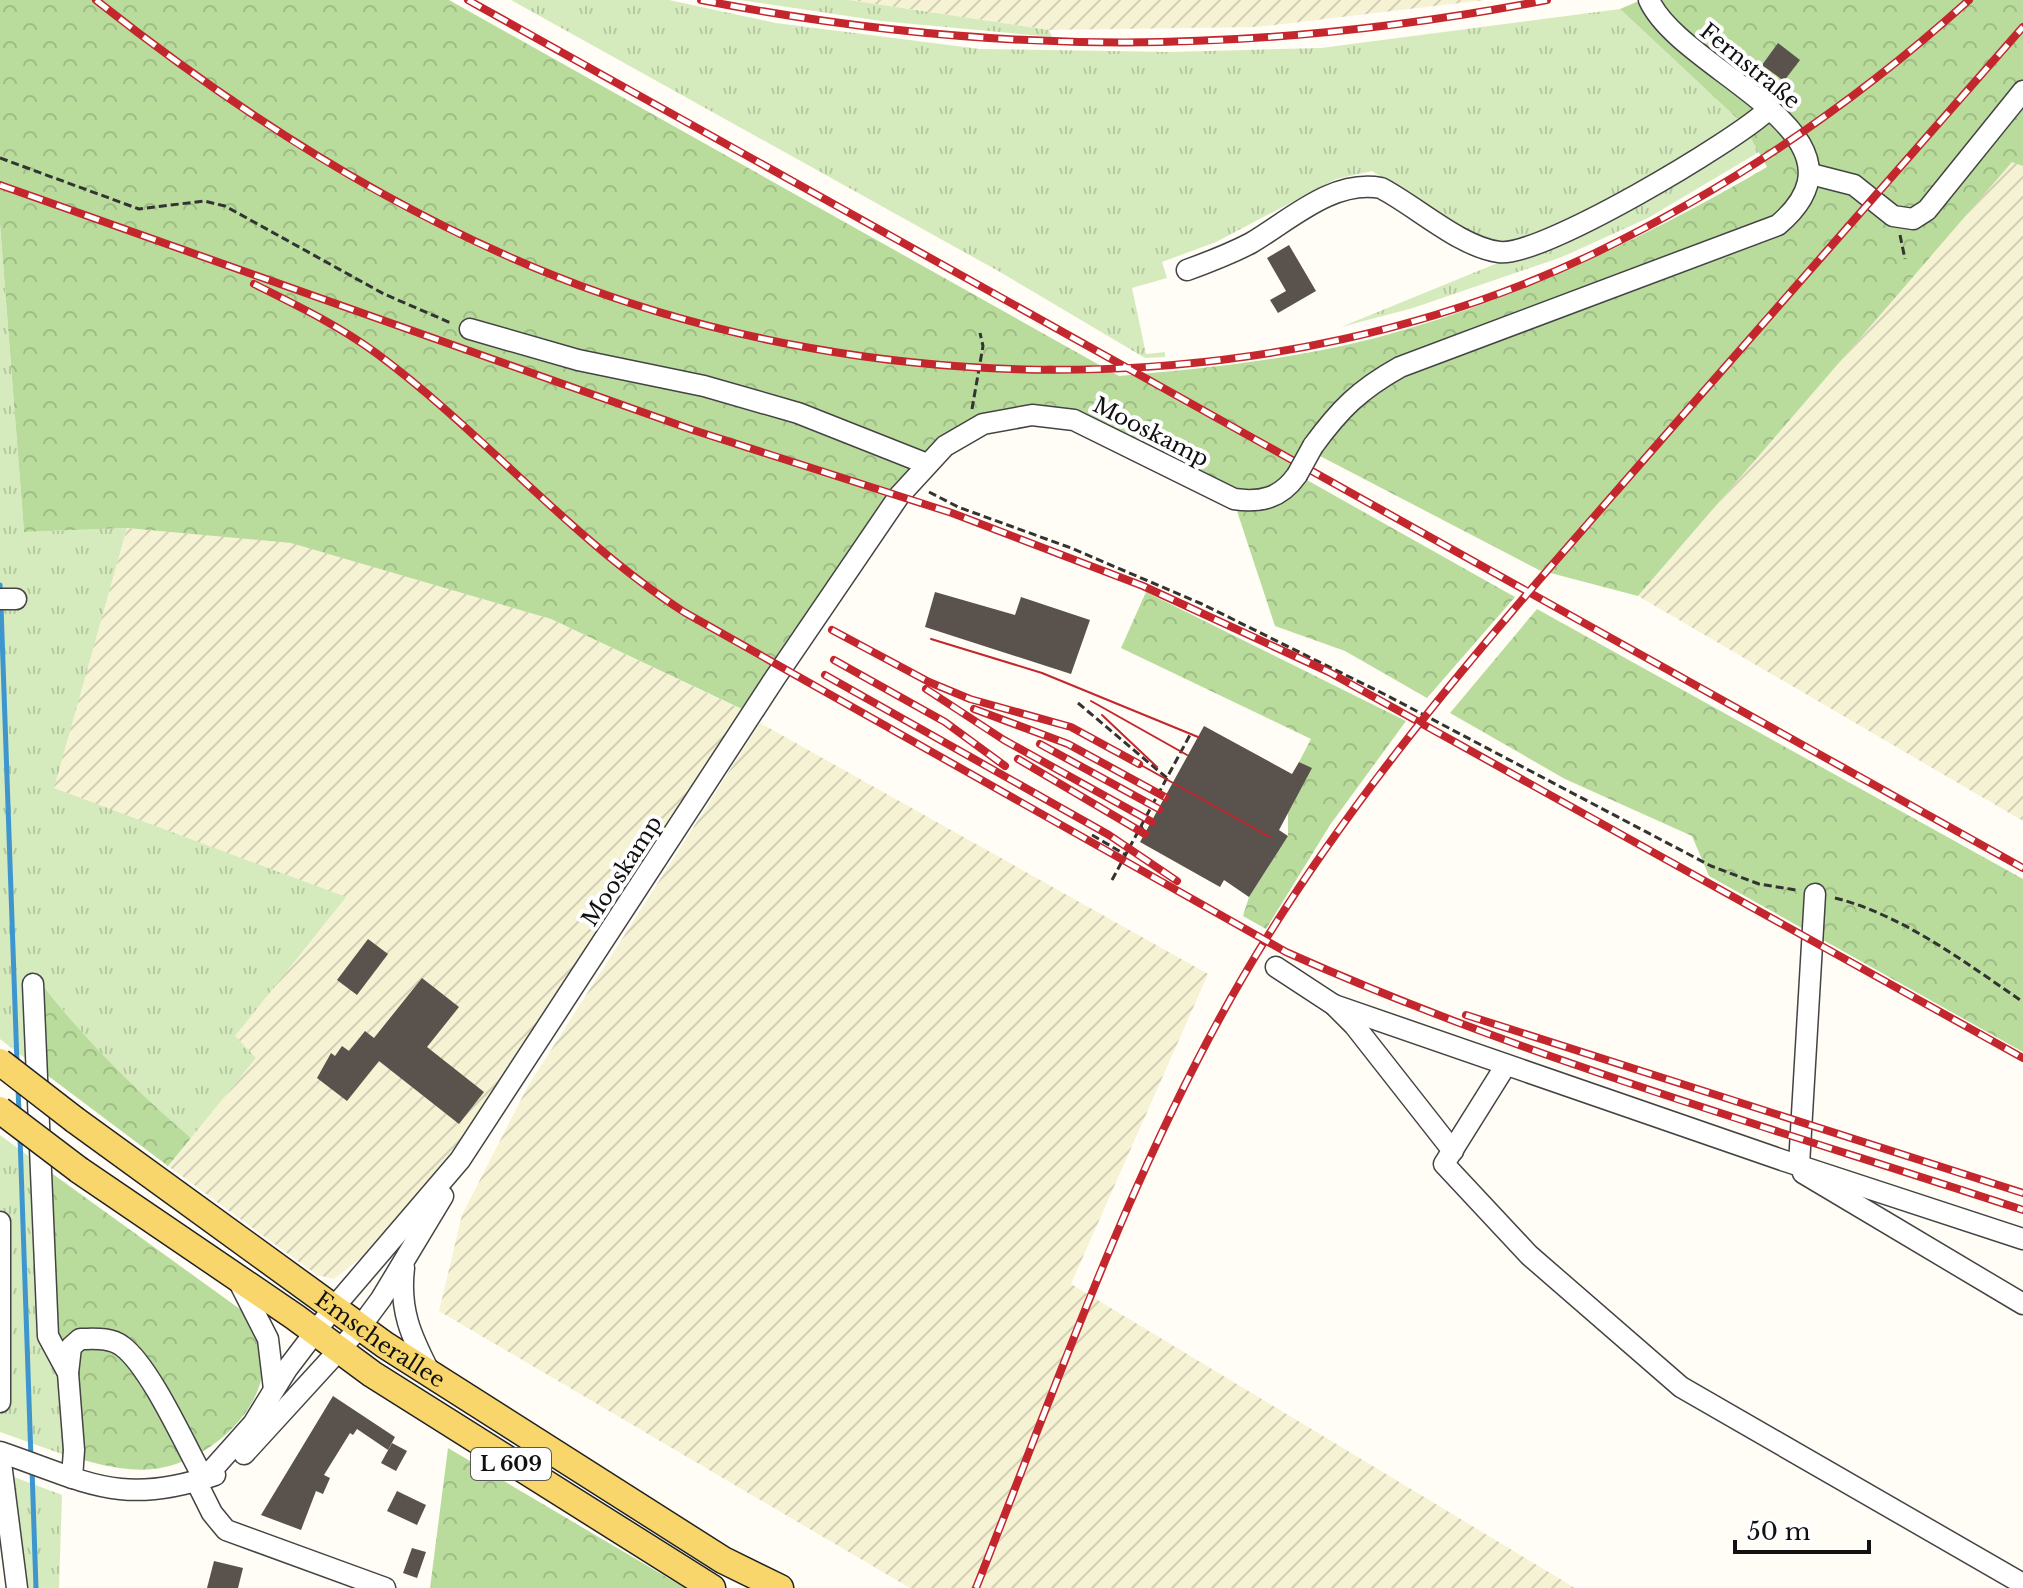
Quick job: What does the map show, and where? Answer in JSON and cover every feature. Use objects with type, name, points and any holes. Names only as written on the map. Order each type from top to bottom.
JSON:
[{"type":"main road","name":"Emscherallee","points":[[0,1062],[75,1120],[430,1373],[723,1560],[780,1588]]},
{"type":"main road","name":"Emscherallee","points":[[0,1110],[79,1170],[340,1350],[523,1471],[712,1588]]},
{"type":"street","name":"Fernstraße","points":[[1649,0],[1678,39],[1769,109],[1800,141],[1808,156],[1811,174]]},
{"type":"street","points":[[1811,174],[1854,185],[1893,216],[1913,219],[1927,210],[2023,91]]},
{"type":"street","points":[[1187,270],[1248,244],[1334,193],[1364,184],[1381,188],[1475,244],[1501,253],[1542,240],[1616,206],[1717,149],[1769,109]]},
{"type":"street","name":"Mooskamp","points":[[200,1481],[239,1443],[335,1306],[455,1167],[592,963],[775,678],[912,481],[945,446],[983,424],[1032,415],[1074,420],[1234,499],[1259,501],[1274,497],[1297,475],[1313,446],[1349,401],[1366,386],[1400,367],[1778,225],[1803,199],[1811,174]]},
{"type":"street","points":[[470,329],[578,360],[704,386],[784,409],[927,464]]},
{"type":"street","points":[[1792,1163],[1815,894]]},
{"type":"street","points":[[1276,967],[1334,1005],[1354,1025],[1453,1151]]},
{"type":"street","points":[[33,984],[48,1336],[68,1373]]},
{"type":"street","points":[[1334,1005],[2023,1239]]},
{"type":"street","points":[[1506,1065],[1444,1164],[1529,1255],[1681,1387],[2023,1584]]},
{"type":"street","points":[[1792,1163],[1823,1187],[2023,1304]]},
{"type":"street","name":"Mooskamp","points":[[5,1455],[69,1477],[129,1492],[153,1492],[221,1473],[250,1449],[361,1326],[405,1262],[445,1192],[455,1167]]},
{"type":"street","points":[[0,1222],[0,1402]]},
{"type":"street","points":[[405,1262],[402,1309],[408,1331],[430,1373]]},
{"type":"street","points":[[235,1275],[268,1339],[274,1389]]},
{"type":"street","points":[[69,1477],[74,1450],[68,1373],[71,1347],[80,1339],[105,1339],[122,1346],[159,1397],[212,1513],[226,1530],[385,1588]]},
{"type":"street","points":[[5,1455],[17,1588]]},
{"type":"path","points":[[0,158],[139,209],[204,201],[225,206],[384,294],[426,315],[470,329]]},
{"type":"path","points":[[1902,243],[1905,259]]},
{"type":"path","points":[[968,433],[983,346],[980,333]]},
{"type":"path","points":[[912,481],[958,507],[1071,548],[1202,604],[1386,695],[1711,866],[1759,884],[1815,894],[1884,915],[1963,961],[2023,1002]]},
{"type":"path","points":[[1078,703],[1167,778]]},
{"type":"path","points":[[1112,880],[1191,733]]},
{"type":"path","points":[[1141,826],[1145,834]]},
{"type":"path","points":[[1092,835],[1126,855]]},
{"type":"shaded area","points":[[849,0],[1485,0],[1257,27],[1049,30]]},
{"type":"shaded area","points":[[2012,161],[2023,166],[2023,821],[1638,596]]},
{"type":"shaded area","points":[[127,528],[290,542],[551,619],[743,710],[464,1136],[370,1251],[334,1279],[317,1275],[168,1166],[256,1058],[234,1036],[53,788]]},
{"type":"shaded area","points":[[760,723],[1208,974],[1071,1284],[1575,1588],[910,1588],[439,1311],[462,1215],[528,1086]]},
{"type":"green space","points":[[0,0],[449,0],[1119,376],[1301,354],[1372,339],[1455,314],[1547,278],[1637,237],[1767,167],[1743,124],[1620,9],[1641,0],[2023,0],[2023,166],[2012,162],[1638,596],[1539,570],[1320,456],[1298,475],[1515,597],[1427,698],[1345,651],[1275,626],[1233,499],[1074,420],[984,415],[913,470],[763,677],[744,710],[551,619],[291,543],[127,528],[24,532],[0,224]]},
{"type":"green space","points":[[511,0],[669,0],[776,23],[980,49],[1171,52],[1321,48],[1620,9],[1743,124],[1617,199],[1505,248],[1458,229],[1372,171],[1336,179],[1216,242],[1162,262],[1167,278],[1132,288],[1146,354],[1165,352],[1165,357],[1145,358],[1000,272]]},
{"type":"green space","points":[[740,0],[849,0],[1049,30],[1052,37],[881,21]]},
{"type":"green space","points":[[1749,134],[1759,152],[1648,218],[1562,257],[1413,308],[1341,327],[1576,231]]},
{"type":"green space","points":[[0,224],[24,532],[127,528],[54,788],[346,897],[235,1036],[256,1058],[191,1138],[112,1065],[42,984],[39,1069],[0,1039]]},
{"type":"green space","points":[[1146,592],[1406,721],[1330,825],[1266,929],[1243,916],[1249,897],[1288,836],[1288,813],[1311,768],[1299,762],[1311,739],[1121,648]]},
{"type":"green space","points":[[1537,609],[2023,879],[2023,1052],[1709,876],[1692,836],[1565,779],[1450,713]]},
{"type":"green space","points":[[41,983],[112,1064],[191,1138],[168,1166],[39,1069]]},
{"type":"green space","points":[[0,1135],[50,1172],[62,1454],[0,1432]]},
{"type":"green space","points":[[50,1172],[244,1312],[259,1336],[264,1360],[260,1384],[249,1407],[233,1428],[189,1459],[165,1467],[139,1470],[62,1454]]},
{"type":"green space","points":[[448,1448],[685,1588],[430,1588]]},
{"type":"green space","points":[[14,1477],[62,1495],[59,1588],[17,1588]]},
{"type":"building","points":[[1778,43],[1800,60],[1784,81],[1762,65]]},
{"type":"building","points":[[1289,245],[1316,291],[1278,313],[1270,300],[1286,291],[1267,258]]},
{"type":"building","points":[[935,592],[1015,615],[1021,597],[1090,620],[1071,674],[925,627]]},
{"type":"building","points":[[1204,726],[1292,774],[1299,762],[1312,768],[1279,830],[1288,836],[1249,897],[1224,880],[1220,887],[1140,842]]},
{"type":"building","points":[[368,939],[388,954],[357,995],[337,980]]},
{"type":"building","points":[[422,978],[459,1007],[427,1047],[484,1092],[459,1124],[379,1061],[347,1101],[317,1078],[331,1053],[335,1056],[342,1046],[349,1051],[365,1031],[374,1038]]},
{"type":"building","points":[[333,1396],[395,1437],[388,1450],[357,1429],[353,1435],[350,1433],[324,1475],[330,1478],[323,1494],[316,1491],[301,1530],[261,1515]]},
{"type":"building","points":[[392,1443],[407,1451],[396,1471],[381,1463]]},
{"type":"building","points":[[397,1491],[426,1505],[417,1525],[387,1511]]},
{"type":"building","points":[[412,1548],[426,1552],[417,1578],[403,1573]]},
{"type":"building","points":[[214,1561],[243,1568],[238,1588],[207,1588]]},
{"type":"waterway","points":[[0,585],[0,596]]},
{"type":"waterway","points":[[1,606],[17,1063]]},
{"type":"waterway","points":[[18,1089],[19,1111]]},
{"type":"waterway","points":[[20,1137],[31,1459]]},
{"type":"waterway","points":[[32,1469],[36,1588]]},
{"type":"tram line","points":[[931,639],[1042,673],[1198,737]]},
{"type":"tram line","points":[[1091,701],[1187,755]]},
{"type":"tram line","points":[[1102,715],[1157,767]]},
{"type":"tram line","points":[[1139,764],[1270,837]]},
{"type":"railway","points":[[96,0],[203,81],[316,155],[433,221],[555,276],[679,318],[809,348],[942,365],[1077,370],[1211,361],[1343,339],[1471,304],[1593,254],[1694,201],[1790,140],[1882,73],[1969,0]]},
{"type":"railway","points":[[468,0],[2023,868]]},
{"type":"railway","points":[[701,0],[809,19],[915,32],[1020,40],[1124,42],[1228,40],[1333,32],[1547,0]]},
{"type":"railway","points":[[976,1588],[1098,1277],[1166,1124],[1243,977],[1329,844],[1473,658],[2023,27]]},
{"type":"railway","points":[[0,185],[693,430],[952,513],[1143,586],[1329,672],[2023,1058]]},
{"type":"railway","points":[[254,284],[332,324],[376,353],[454,417],[603,552],[684,612],[1286,952],[1466,1026],[1558,1059],[2023,1210]]},
{"type":"railway","points":[[832,630],[929,682],[970,699],[1071,727],[1139,764]]},
{"type":"railway","points":[[834,660],[945,722],[1005,766]]},
{"type":"railway","points":[[825,675],[1109,835],[1177,881]]},
{"type":"railway","points":[[926,689],[1004,740],[1152,822]]},
{"type":"railway","points":[[974,709],[1068,744],[1165,797]]},
{"type":"railway","points":[[1040,744],[1159,809]]},
{"type":"railway","points":[[1018,759],[1145,834]]},
{"type":"railway","points":[[1466,1015],[2023,1193]]}]
